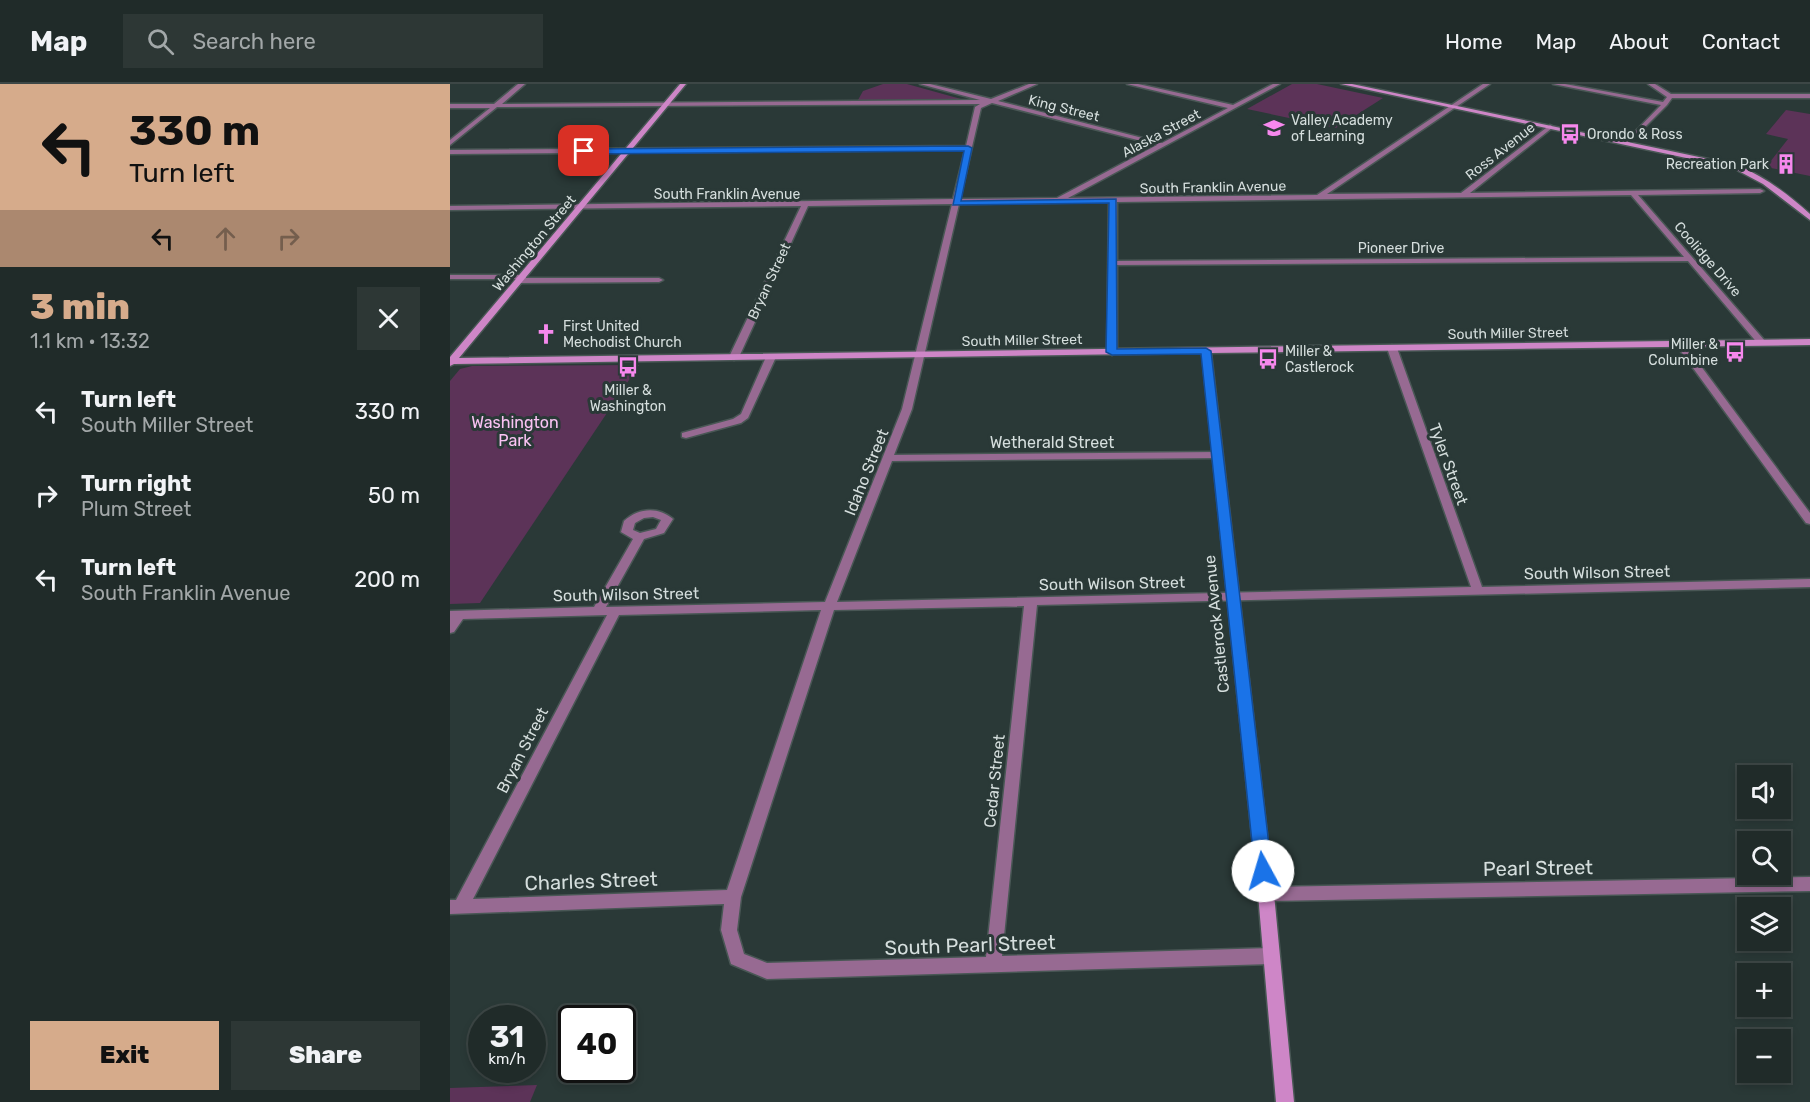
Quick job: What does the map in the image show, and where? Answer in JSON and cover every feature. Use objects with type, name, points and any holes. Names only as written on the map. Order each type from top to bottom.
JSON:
[{"type":"main road","name":"Washington Street","points":[[451,362],[683,84]]},
{"type":"main road","points":[[1344,84],[1707,160],[1758,176],[1779,190],[1810,218]]},
{"type":"main road","name":"South Miller Street","points":[[451,362],[1810,342]]},
{"type":"main road","name":"Castlerock Avenue","points":[[1206,351],[1271,956]]},
{"type":"main road","points":[[1271,956],[1285,1102]]},
{"type":"street","points":[[450,143],[522,84]]},
{"type":"street","name":"King Street","points":[[923,84],[1164,145]]},
{"type":"street","points":[[450,106],[988,102],[1034,84]]},
{"type":"street","points":[[1130,84],[1234,107]]},
{"type":"street","name":"Alaska Street","points":[[1056,202],[1277,84]]},
{"type":"street","points":[[1318,197],[1487,84]]},
{"type":"street","points":[[1556,84],[1665,104]]},
{"type":"street","points":[[1651,84],[1670,96]]},
{"type":"street","points":[[1620,96],[1810,96]]},
{"type":"street","points":[[1627,143],[1670,96]]},
{"type":"street","name":"Idaho Street","points":[[733,897],[829,606],[907,409],[978,107],[988,102]]},
{"type":"street","name":"Ross Avenue","points":[[1464,194],[1550,127]]},
{"type":"street","points":[[450,152],[968,148]]},
{"type":"street","name":"South Franklin Avenue","points":[[450,208],[1056,202],[1760,191]]},
{"type":"street","name":"Coolidge Drive","points":[[1633,193],[1762,343]]},
{"type":"street","points":[[1112,352],[1113,201]]},
{"type":"street","name":"Bryan Street","points":[[734,357],[805,205]]},
{"type":"street","name":"Pioneer Drive","points":[[1112,263],[1690,259]]},
{"type":"street","points":[[450,277],[659,280]]},
{"type":"street","points":[[1680,344],[1810,521]]},
{"type":"street","name":"Tyler Street","points":[[1392,348],[1478,591]]},
{"type":"street","points":[[686,435],[737,421],[745,416],[771,357]]},
{"type":"street","name":"Wetherald Street","points":[[888,458],[1217,455]]},
{"type":"street","points":[[597,612],[640,537]]},
{"type":"street","name":"South Wilson Street","points":[[455,615],[1810,583]]},
{"type":"street","name":"Cedar Street","points":[[993,965],[1030,602]]},
{"type":"street","name":"Bryan Street","points":[[456,906],[615,611]]},
{"type":"street","points":[[450,628],[455,615]]},
{"type":"street","name":"Pearl Street","points":[[1266,894],[1810,885]]},
{"type":"street","name":"South Pearl Street","points":[[733,897],[729,930],[737,959],[766,971],[1271,956]]},
{"type":"street","name":"Charles Street","points":[[456,906],[733,897]]},
{"type":"green space","points":[[883,84],[907,84],[961,99],[858,100],[863,91]]},
{"type":"green space","points":[[1292,84],[1317,84],[1383,98],[1336,128],[1247,109]]},
{"type":"green space","points":[[1786,110],[1810,114],[1810,176],[1766,167],[1788,139],[1766,134]]},
{"type":"green space","name":"Washington Park","points":[[639,365],[480,603],[450,604],[450,381],[460,369],[472,366]]},
{"type":"green space","points":[[537,1085],[530,1102],[450,1102],[450,1088]]},
{"type":"place","name":"Valley Academy of Learning","points":[[1274,128]]},
{"type":"place","name":"Orondo & Ross","points":[[1570,134]]},
{"type":"place","name":"Recreation Park","points":[[1786,164]]},
{"type":"place","name":"First United Mechodist Church","points":[[546,334]]},
{"type":"place","name":"Miller & Columbine","points":[[1735,352]]},
{"type":"place","name":"Miller & Castlerock","points":[[1268,359]]},
{"type":"place","name":"Miller & Washington","points":[[628,367]]},
{"type":"route","points":[[584,151],[968,148],[956,203],[1113,201],[1112,352],[1206,351],[1263,871]]}]
